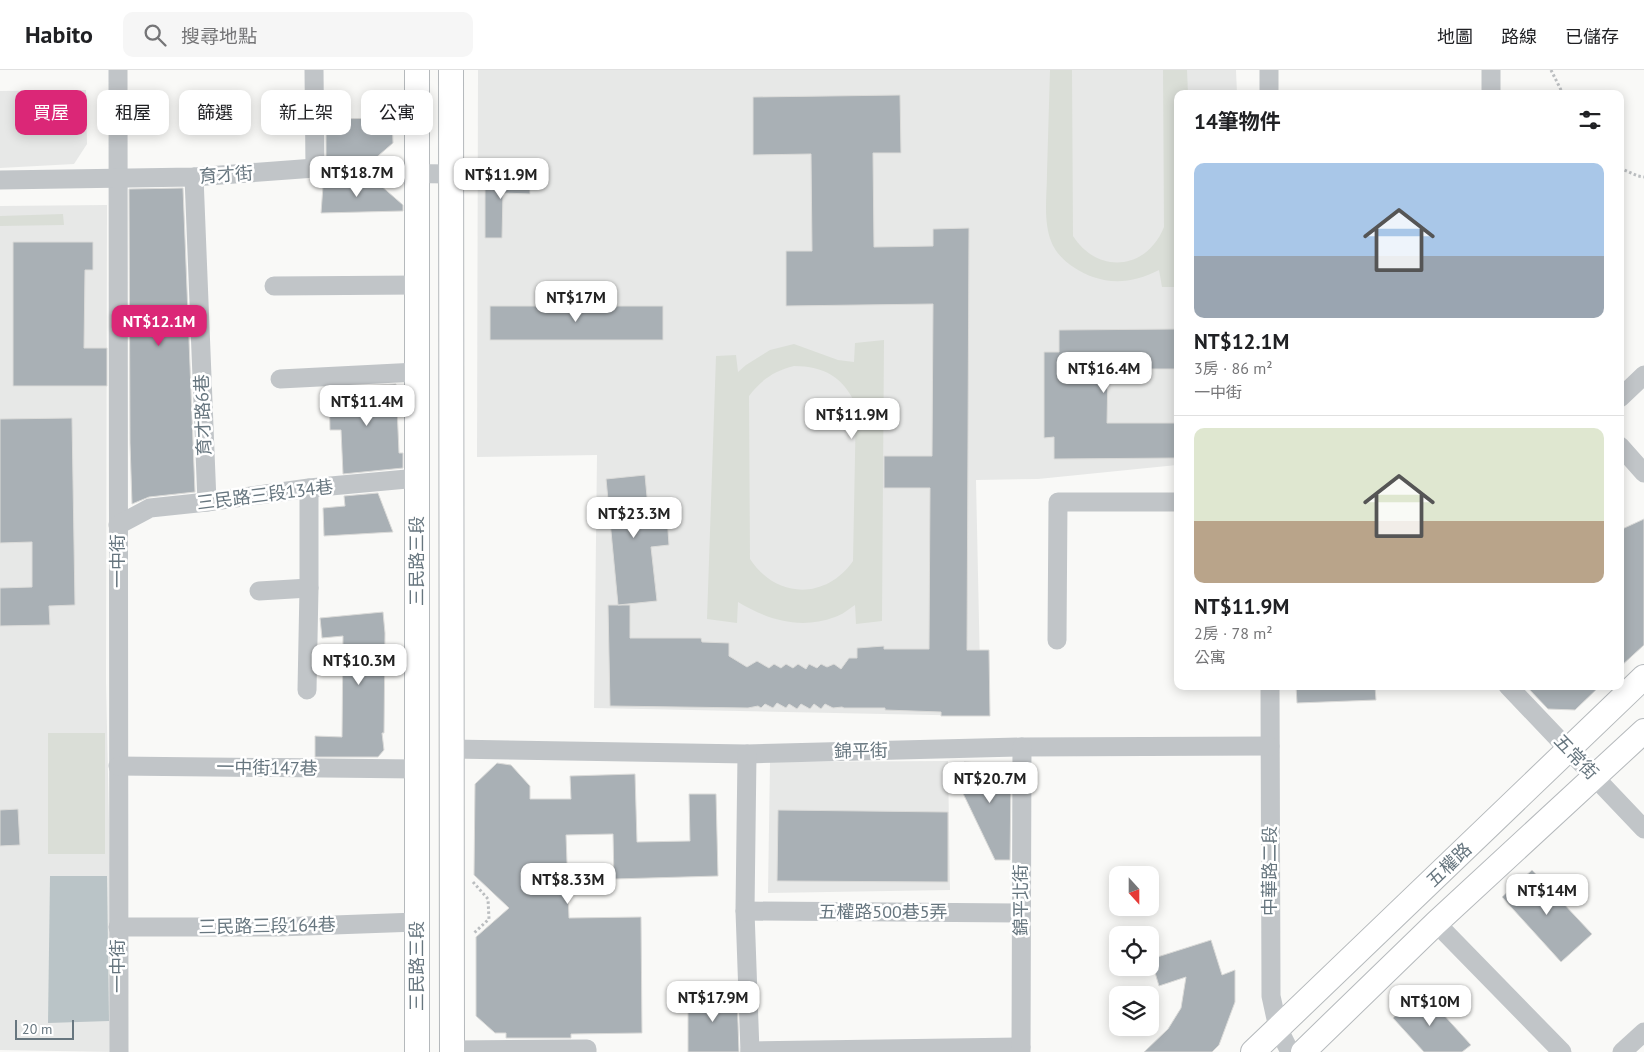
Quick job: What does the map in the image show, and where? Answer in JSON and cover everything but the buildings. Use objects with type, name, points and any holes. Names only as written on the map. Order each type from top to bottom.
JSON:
[{"type":"main road","name":"三民路三段","points":[[417,70],[417,1052]]},
{"type":"main road","name":"三民路三段","points":[[451,70],[452,1051]]},
{"type":"main road","name":"五權路","points":[[1253,1052],[1644,677]]},
{"type":"main road","name":"五權路","points":[[1303,1052],[1436,922],[1644,731]]},
{"type":"street","name":"一中街","points":[[118,70],[118,1052]]},
{"type":"street","points":[[314,70],[315,168]]},
{"type":"street","points":[[1269,70],[1269,90]]},
{"type":"street","points":[[1491,70],[1491,90]]},
{"type":"street","name":"育才街","points":[[0,180],[194,177],[315,168],[370,173],[451,174]]},
{"type":"street","name":"育才路6巷","points":[[194,177],[207,502]]},
{"type":"street","points":[[274,286],[418,285]]},
{"type":"street","points":[[280,379],[417,372]]},
{"type":"street","points":[[1624,394],[1644,375]]},
{"type":"street","points":[[1624,450],[1644,473]]},
{"type":"street","name":"三民路三段134巷","points":[[118,525],[150,508],[309,488],[418,478]]},
{"type":"street","points":[[307,690],[309,488]]},
{"type":"street","points":[[1057,640],[1058,502],[1174,502]]},
{"type":"street","points":[[260,590],[309,588]]},
{"type":"street","name":"中華路二段","points":[[1270,690],[1271,996],[1278,1028],[1290,1052]]},
{"type":"street","name":"五常街","points":[[1512,690],[1644,828]]},
{"type":"street","name":"錦平街","points":[[452,749],[747,754],[1022,747],[1270,746]]},
{"type":"street","name":"錦平北街","points":[[1021,1050],[1022,747]]},
{"type":"street","points":[[747,754],[745,912],[750,1051],[1021,1050]]},
{"type":"street","name":"一中街147巷","points":[[118,766],[416,769]]},
{"type":"street","name":"五權路500巷5弄","points":[[745,912],[1021,913]]},
{"type":"street","name":"三民路三段164巷","points":[[118,927],[278,927],[417,922]]},
{"type":"street","points":[[1436,922],[1562,1052]]},
{"type":"street","points":[[1622,1052],[1644,1032]]},
{"type":"street","points":[[452,1051],[587,1049],[587,1052]]},
{"type":"path","points":[[1551,70],[1560,90]]},
{"type":"path","points":[[1624,170],[1638,176],[1644,176]]},
{"type":"shaded area","points":[[478,70],[1236,70],[1237,90],[1174,90],[1174,465],[1038,479],[976,480],[981,716],[594,708],[597,455],[477,457]]},
{"type":"shaded area","points":[[1050,70],[1072,70],[1073,236],[1083,249],[1095,257],[1108,262],[1122,262],[1134,259],[1146,252],[1156,241],[1164,227],[1163,70],[1187,70],[1188,90],[1174,90],[1174,287],[1162,287],[1159,270],[1143,277],[1126,281],[1110,281],[1093,277],[1080,271],[1062,258],[1054,247],[1047,224]]},
{"type":"shaded area","points":[[0,91],[15,91],[15,135],[87,135],[87,144],[74,164],[0,168]]},
{"type":"shaded area","points":[[107,205],[106,682],[114,1052],[0,1050],[0,206]]},
{"type":"shaded area","points":[[63,214],[64,225],[0,226],[0,216]]},
{"type":"shaded area","points":[[884,340],[882,621],[856,624],[855,605],[835,617],[822,621],[797,623],[761,614],[738,602],[737,623],[707,619],[716,356],[736,355],[738,372],[770,350],[794,344],[838,360],[854,362],[855,343]],"holes":[[[794,366],[823,371],[839,380],[856,405],[853,561],[842,574],[829,583],[801,590],[773,582],[750,559],[749,396],[758,385],[774,373]]]},
{"type":"shaded area","points":[[48,733],[105,733],[105,854],[48,854]]},
{"type":"shaded area","points":[[948,761],[950,890],[768,893],[770,762]]},
{"type":"shaded area","points":[[50,876],[107,876],[109,1021],[48,1023]]}]
